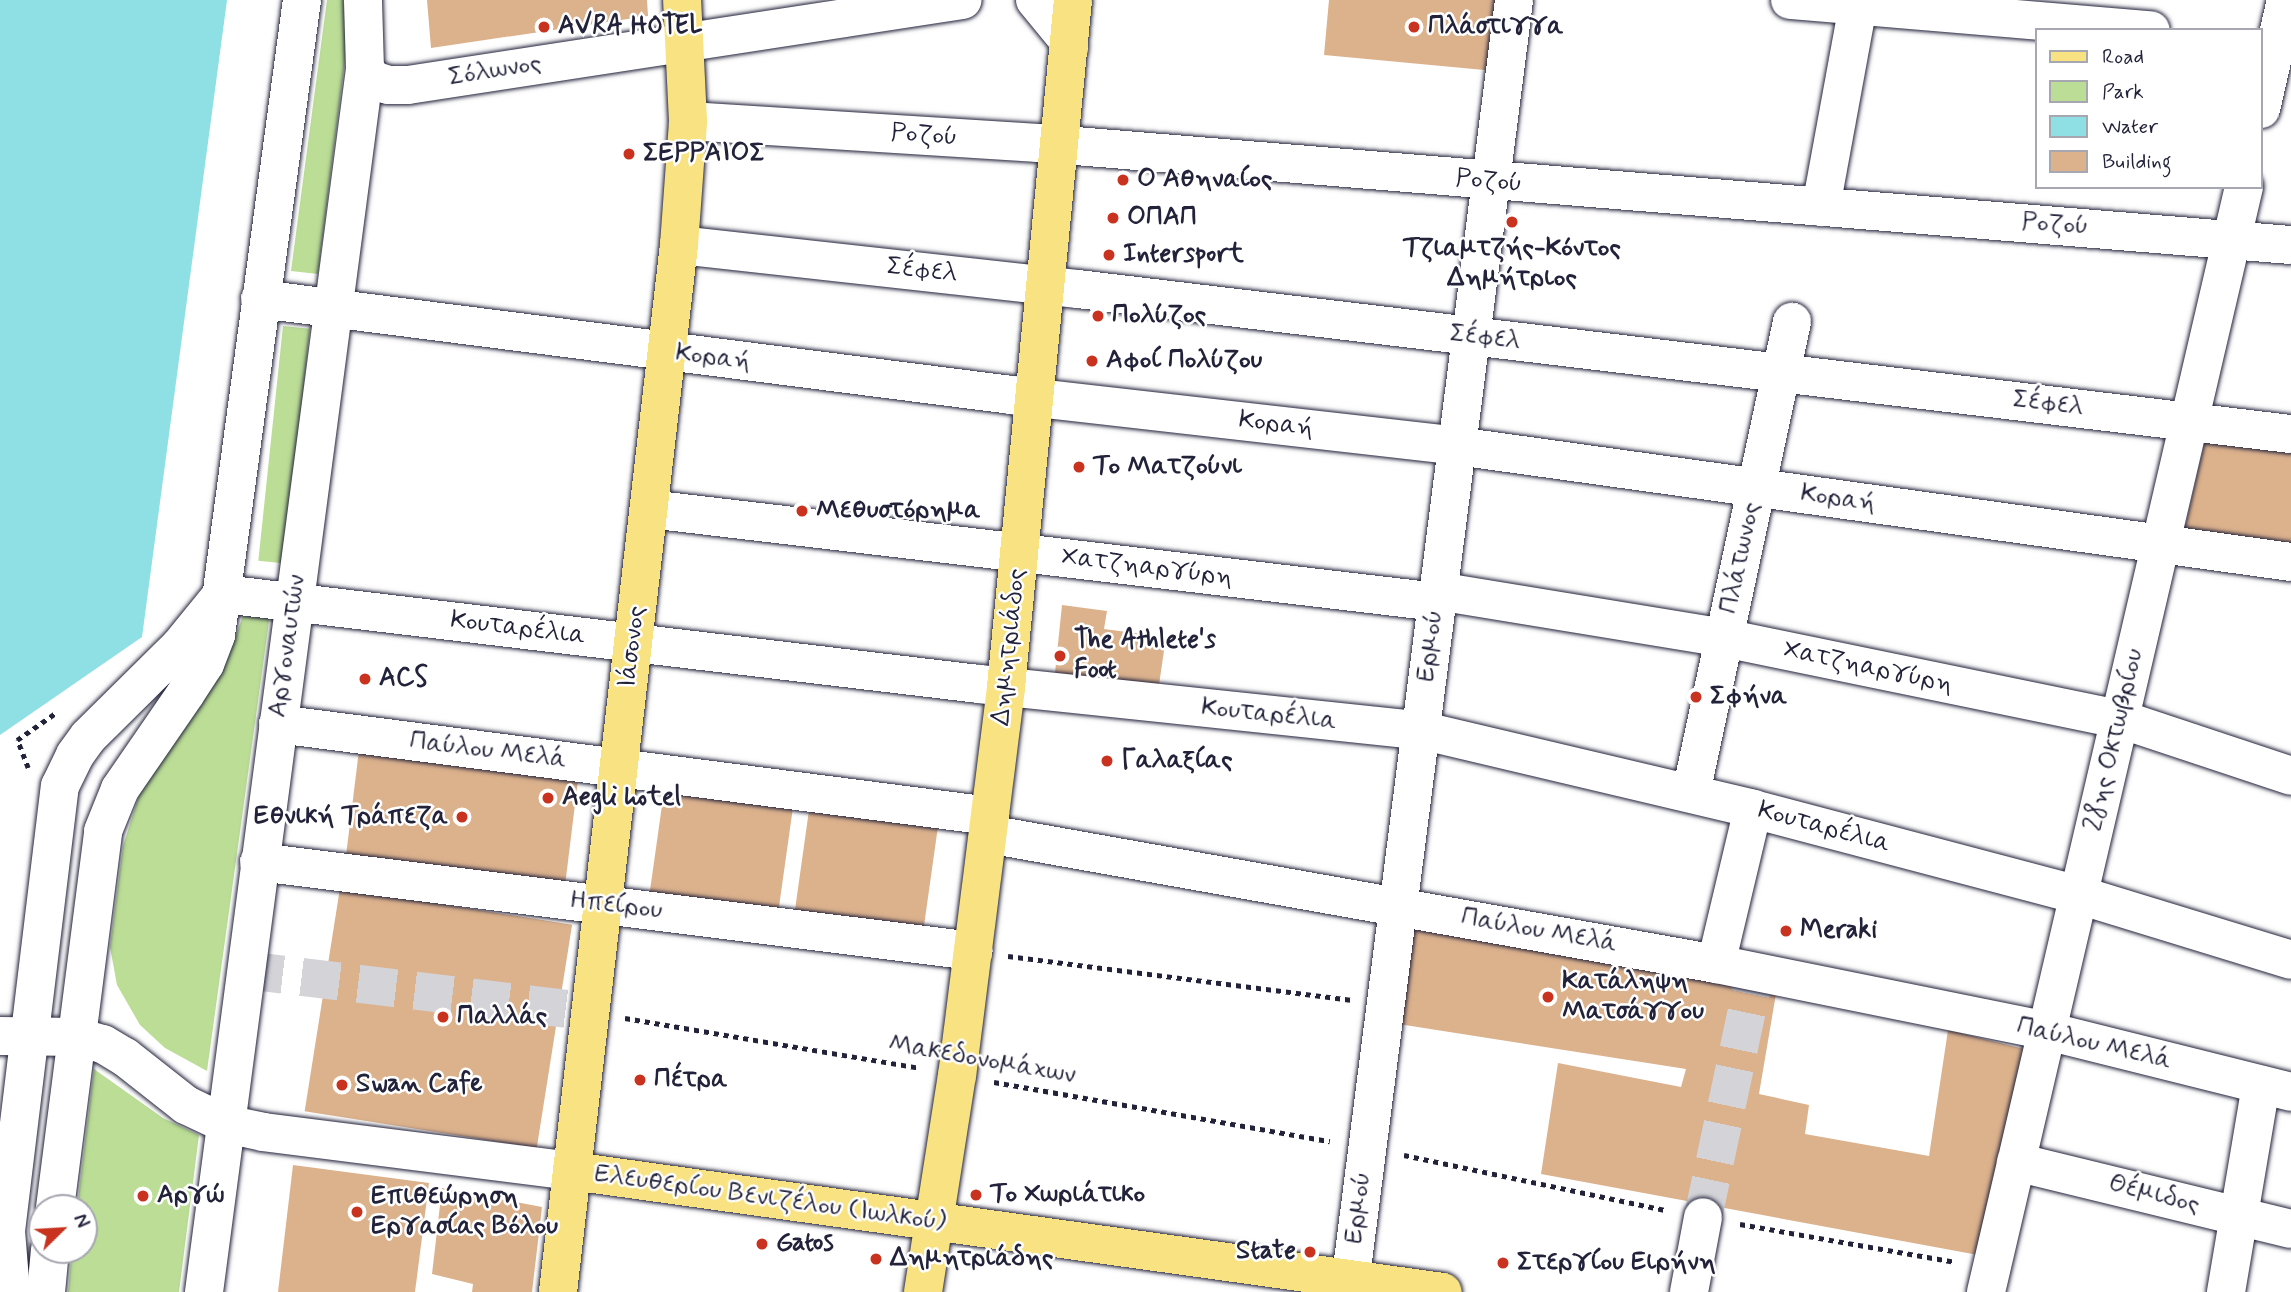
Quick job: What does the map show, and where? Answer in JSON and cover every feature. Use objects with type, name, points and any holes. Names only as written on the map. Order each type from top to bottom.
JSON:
[{"type":"main road","name":"Ιάσονος","points":[[558,1292],[679,245],[688,121],[682,0]]},
{"type":"main road","name":"Δημητριάδος","points":[[923,1292],[957,1076],[1006,687],[1061,146],[1073,0]]},
{"type":"main road","name":"Ελευθερίου Βενιζέλου (Ιωλκού)","points":[[572,1171],[934,1221],[1349,1286],[1443,1292]]},
{"type":"street","points":[[57,1194],[103,831],[120,789],[205,664],[216,635],[302,0]]},
{"type":"street","name":"Αργοναυτών","points":[[204,1292],[365,69],[363,0]]},
{"type":"street","name":"Σόλωνος","points":[[365,69],[373,80],[388,85],[408,85],[963,0]]},
{"type":"street","points":[[1035,0],[1068,40],[1069,48]]},
{"type":"street","name":"Ερμού","points":[[1349,1286],[1514,0]]},
{"type":"street","points":[[1790,0],[1859,3],[2129,28]]},
{"type":"street","points":[[2263,92],[2269,39],[2286,0]]},
{"type":"street","points":[[1821,207],[1859,3]]},
{"type":"street","name":"Ροζού","points":[[688,121],[1061,146],[1491,182],[2232,238],[2291,245]]},
{"type":"street","name":"28ης Οκτωβρίου","points":[[1986,1292],[2244,189]]},
{"type":"street","name":"Σέφελ","points":[[679,245],[1046,285],[2291,434]]},
{"type":"street","name":"Κοραή","points":[[260,299],[1035,398],[1457,446],[2291,562]]},
{"type":"street","name":"Πλάτωνος","points":[[1691,793],[1791,322]]},
{"type":"street","name":"Χατζηαργύρη","points":[[649,509],[1020,554],[1437,597],[1724,638],[2120,719],[2291,776]]},
{"type":"street","points":[[11,1292],[6,1231],[14,1035],[60,786],[88,737],[180,646],[223,594]]},
{"type":"street","name":"Κουταρέλια","points":[[223,594],[1006,687],[1420,730],[1691,793],[2079,895],[2291,960]]},
{"type":"street","name":"Παύλου Μελά","points":[[278,724],[619,768],[989,825],[1716,964],[2047,1031],[2276,1088]]},
{"type":"street","points":[[1716,964],[1753,809]]},
{"type":"street","name":"Ηπείρου","points":[[259,862],[973,951]]},
{"type":"street","name":"Ελευθερίου Βενιζέλου (Ιωλκού)","points":[[14,1035],[78,1037],[115,1051],[186,1105],[226,1124],[263,1132],[572,1171]]},
{"type":"street","points":[[2226,1292],[2238,1215],[2276,1088]]},
{"type":"street","name":"Θέμιδος","points":[[2016,1162],[2291,1229]]},
{"type":"street","points":[[1689,1292],[1703,1217]]},
{"type":"street","points":[[46,1292],[49,1264]]},
{"type":"path","points":[[26,780],[28,767],[17,740],[59,711]]},
{"type":"path","points":[[973,951],[1385,1005]]},
{"type":"path","name":"Μακεδονομάχων","points":[[591,1012],[1367,1147]]},
{"type":"green space","points":[[327,0],[343,0],[347,44],[318,274],[291,271]]},
{"type":"green space","points":[[283,326],[310,329],[285,564],[258,561]]},
{"type":"green space","points":[[245,610],[270,614],[207,1071],[165,1048],[140,1025],[117,985],[110,947],[123,846],[142,786],[235,638]]},
{"type":"green space","points":[[94,1069],[163,1118],[199,1135],[179,1292],[68,1292],[71,1264],[98,1264],[98,1194],[79,1194]]},
{"type":"water","points":[[0,0],[227,0],[142,637],[0,735]]},
{"type":"building","points":[[427,0],[647,0],[648,16],[431,48]]},
{"type":"building","name":"Πλάστιγγα","points":[[1329,0],[1504,0],[1495,71],[1324,55]]},
{"type":"building","points":[[2205,440],[2291,451],[2291,547],[2184,532]]},
{"type":"building","points":[[1062,605],[1107,611],[1104,629],[1166,637],[1159,685],[1055,673]]},
{"type":"building","name":"Εθνική Τράπεζα","points":[[359,750],[578,777],[565,883],[346,856]]},
{"type":"building","points":[[665,784],[794,802],[778,917],[649,899]]},
{"type":"building","points":[[810,803],[939,821],[923,933],[794,915]]},
{"type":"building","name":"Παλλάς","points":[[340,888],[572,925],[537,1148],[305,1111]]},
{"type":"building","points":[[1408,919],[1777,988],[1759,1094],[1809,1105],[1805,1134],[1929,1156],[1948,1030],[2028,1050],[1978,1255],[1541,1174],[1558,1063],[1681,1087],[1686,1069],[1392,1023]]},
{"type":"building","name":"Επιθεώρηση Εργασίας Βόλου","points":[[293,1165],[429,1183],[415,1292],[278,1292]]},
{"type":"building","points":[[442,1188],[542,1207],[532,1292],[472,1292],[473,1284],[432,1274]]},
{"type":"tunnel","points":[[245,970],[591,1012]]},
{"type":"tunnel","points":[[1703,1217],[1755,972]]},
{"type":"place","name":"AVRA HOTEL","points":[[544,27]]},
{"type":"place","name":"Πλάστιγγα","points":[[1414,27]]},
{"type":"place","name":"ΣΕΡΡΑΙΟΣ","points":[[629,154]]},
{"type":"place","name":"Ο Αθηναίος","points":[[1123,180]]},
{"type":"place","name":"ΟΠΑΠ","points":[[1113,218]]},
{"type":"place","name":"Τζιαμτζής-Κόντος Δημήτριος","points":[[1512,222]]},
{"type":"place","name":"Intersport","points":[[1109,255]]},
{"type":"place","name":"Πολύζος","points":[[1098,316]]},
{"type":"place","name":"Αφοί Πολύζου","points":[[1092,361]]},
{"type":"place","name":"Το Ματζούνι","points":[[1079,467]]},
{"type":"place","name":"Μεθυστόρημα","points":[[802,511]]},
{"type":"place","name":"The Athlete's Foot","points":[[1060,656]]},
{"type":"place","name":"ACS","points":[[365,679]]},
{"type":"place","name":"Σφήνα","points":[[1696,697]]},
{"type":"place","name":"Γαλαξίας","points":[[1107,761]]},
{"type":"place","name":"Aegli hotel","points":[[548,798]]},
{"type":"place","name":"Εθνική Τράπεζα","points":[[462,817]]},
{"type":"place","name":"Meraki","points":[[1786,931]]},
{"type":"place","name":"Κατάληψη Ματσάγγου","points":[[1548,997]]},
{"type":"place","name":"Παλλάς","points":[[443,1017]]},
{"type":"place","name":"Πέτρα","points":[[640,1080]]},
{"type":"place","name":"Swan Cafe","points":[[342,1085]]},
{"type":"place","name":"Το Χωριάτικο","points":[[976,1195]]},
{"type":"place","name":"Αργώ","points":[[143,1196]]},
{"type":"place","name":"Επιθεώρηση Εργασίας Βόλου","points":[[357,1212]]},
{"type":"place","name":"Gatos","points":[[762,1244]]},
{"type":"place","name":"State","points":[[1310,1252]]},
{"type":"place","name":"Δημητριάδης","points":[[876,1259]]},
{"type":"place","name":"Στεργίου Ειρήνη","points":[[1503,1263]]}]
